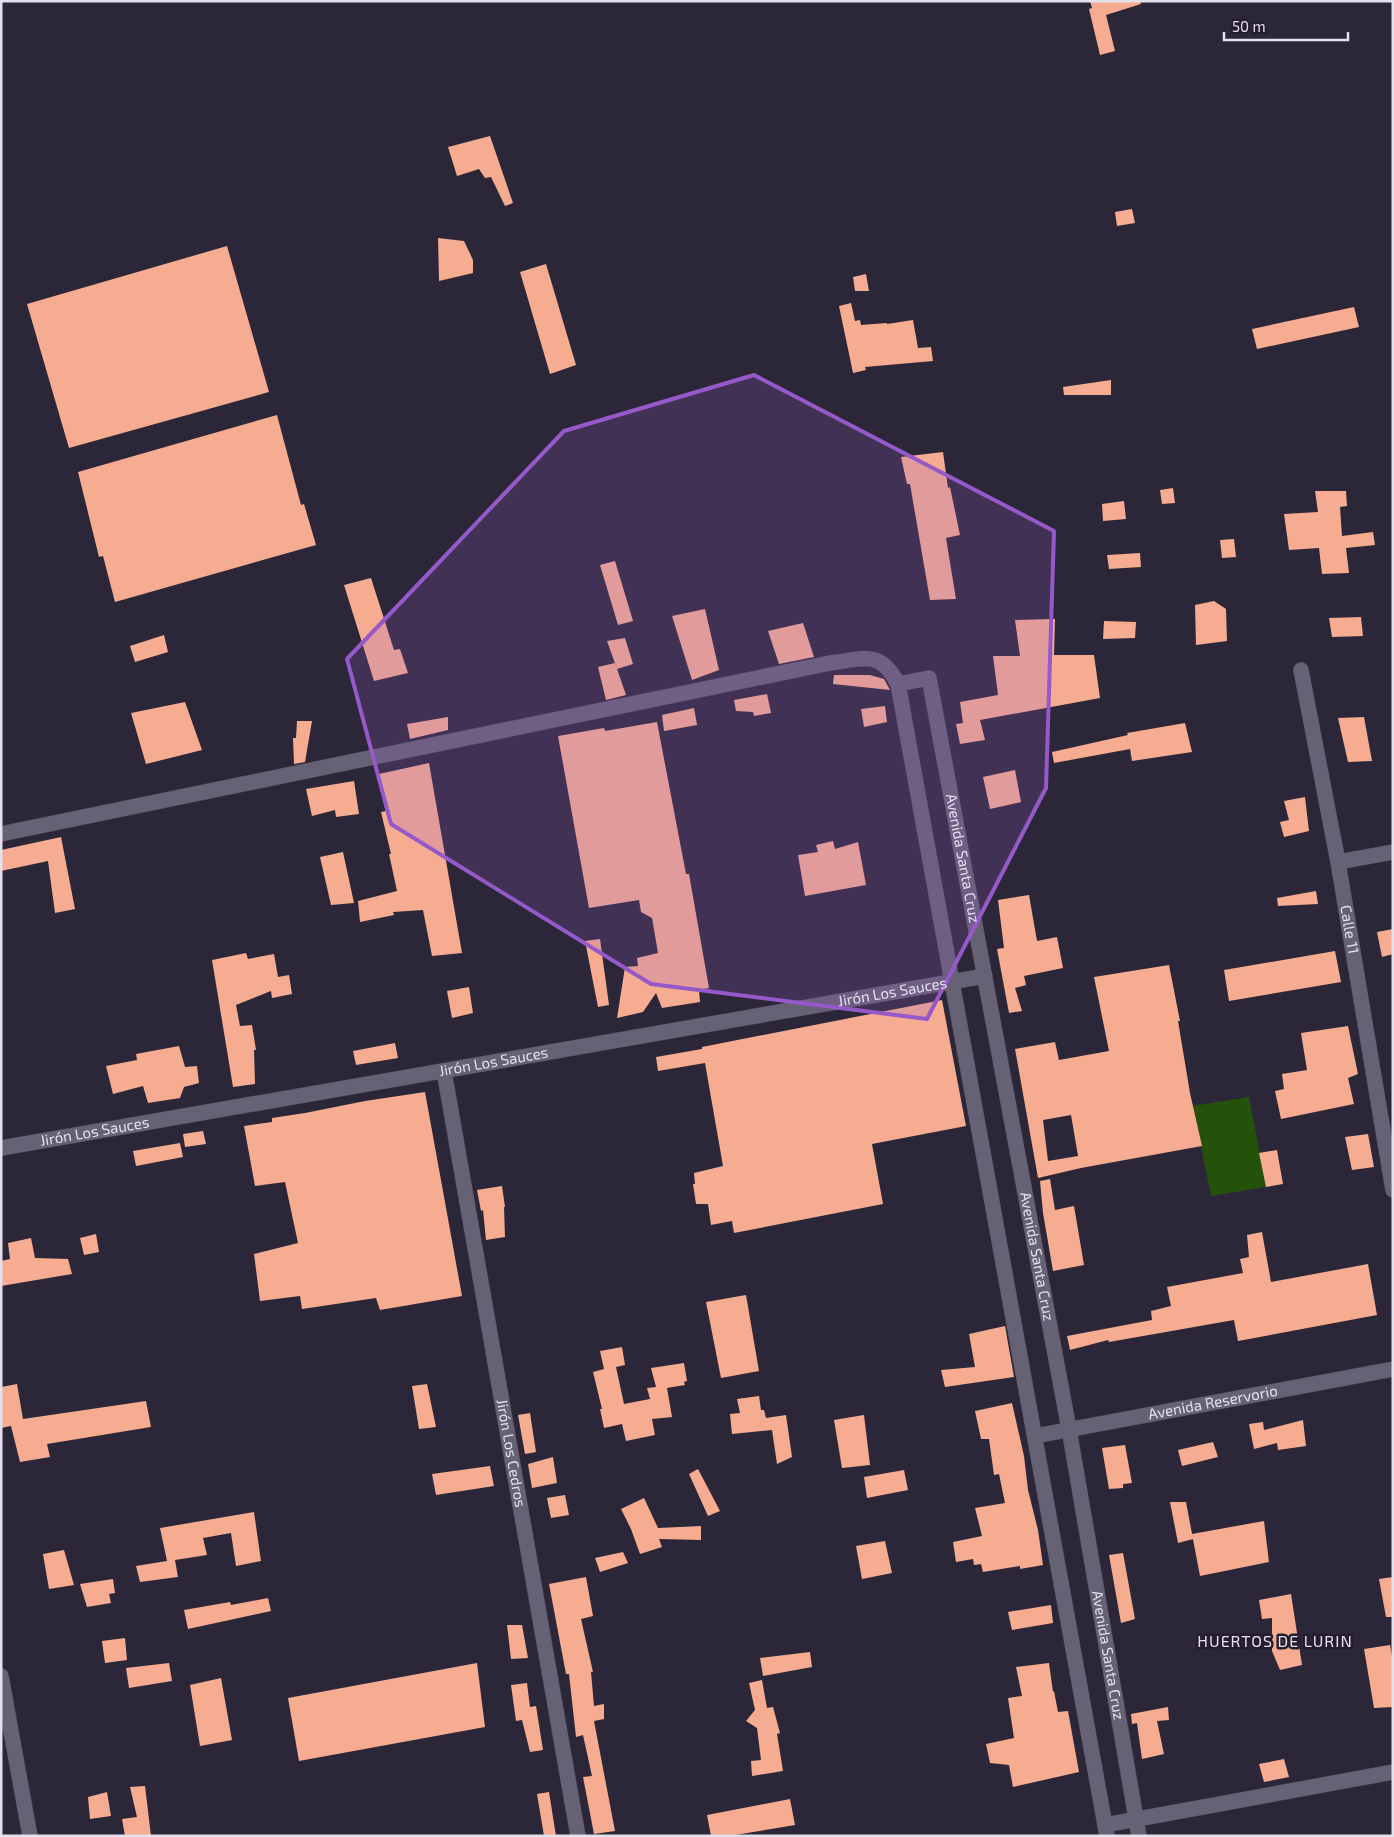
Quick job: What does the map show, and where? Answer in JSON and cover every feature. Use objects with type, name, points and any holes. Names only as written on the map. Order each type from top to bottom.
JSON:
[{"type":"street","points":[[1,834],[830,664],[871,658],[882,662],[892,672],[898,684],[1106,1830],[1137,1820],[1393,1772]]},
{"type":"street","name":"Calle 11","points":[[1301,670],[1338,862],[1393,1190]]},
{"type":"street","name":"Avenida Santa Cruz","points":[[898,684],[930,678],[1069,1429],[1139,1836]]},
{"type":"street","points":[[1338,862],[1393,852]]},
{"type":"street","name":"Jirón Los Sauces","points":[[1,1148],[985,976]]},
{"type":"street","name":"Jirón Los Cedros","points":[[444,1071],[578,1836]]},
{"type":"street","name":"Avenida Reservorio","points":[[1035,1436],[1393,1370]]},
{"type":"street","points":[[1,1676],[30,1836]]},
{"type":"highlighted area","points":[[754,375],[1054,531],[1046,788],[927,1019],[651,984],[391,824],[347,659],[564,431]]},
{"type":"green space","points":[[1249,1097],[1266,1187],[1211,1196],[1193,1106]]},
{"type":"building","points":[[1090,1],[1140,1],[1141,4],[1106,15],[1115,51],[1100,55],[1089,9],[1092,8]]},
{"type":"building","points":[[490,136],[513,203],[505,206],[491,177],[485,178],[479,169],[457,176],[448,147]]},
{"type":"building","points":[[1132,209],[1135,223],[1117,226],[1115,212]]},
{"type":"building","points":[[438,238],[464,241],[473,260],[473,273],[439,281]]},
{"type":"building","points":[[227,246],[269,392],[69,448],[27,304]]},
{"type":"building","points":[[546,264],[576,365],[550,374],[520,272]]},
{"type":"building","points":[[866,274],[869,291],[855,291],[853,277]]},
{"type":"building","points":[[851,303],[855,321],[860,320],[861,325],[913,320],[918,348],[931,347],[933,361],[865,367],[866,370],[853,373],[839,306]]},
{"type":"building","points":[[1354,307],[1359,327],[1257,349],[1252,329]]},
{"type":"building","points":[[1111,380],[1111,395],[1064,395],[1063,387]]},
{"type":"building","points":[[277,415],[301,505],[304,504],[316,545],[115,602],[103,556],[99,557],[78,472]]},
{"type":"building","points":[[943,452],[948,488],[950,487],[960,535],[946,538],[956,599],[930,600],[910,484],[907,484],[901,457]]},
{"type":"building","points":[[1173,488],[1175,503],[1162,504],[1160,490]]},
{"type":"building","points":[[1315,491],[1346,491],[1347,506],[1340,507],[1342,536],[1373,532],[1375,545],[1346,548],[1349,573],[1322,574],[1319,548],[1289,550],[1284,514],[1318,512]]},
{"type":"building","points":[[1124,501],[1126,519],[1103,521],[1102,504]]},
{"type":"building","points":[[1234,539],[1236,557],[1222,558],[1220,540]]},
{"type":"building","points":[[1140,553],[1141,567],[1109,569],[1107,555]]},
{"type":"building","points":[[615,561],[633,621],[618,625],[600,565]]},
{"type":"building","points":[[371,578],[394,650],[400,649],[408,673],[374,681],[344,585]]},
{"type":"building","points":[[1214,601],[1226,609],[1227,641],[1196,645],[1195,605]]},
{"type":"building","points":[[705,609],[719,670],[692,680],[672,616]]},
{"type":"building","points":[[1361,617],[1363,636],[1332,637],[1329,618]]},
{"type":"building","points":[[1055,619],[1054,655],[1094,655],[1100,698],[980,720],[985,740],[960,744],[956,724],[963,723],[960,702],[998,695],[993,656],[1020,656],[1015,620]]},
{"type":"building","points":[[1104,621],[1136,622],[1135,638],[1103,639]]},
{"type":"building","points":[[803,623],[814,657],[779,664],[768,631]]},
{"type":"building","points":[[164,635],[168,652],[135,662],[130,646]]},
{"type":"building","points":[[625,638],[633,664],[617,669],[607,641]]},
{"type":"building","points":[[615,663],[626,695],[606,700],[598,667]]},
{"type":"building","points":[[834,675],[870,675],[884,679],[890,690],[833,684]]},
{"type":"building","points":[[767,694],[771,713],[754,716],[753,712],[736,711],[734,700]]},
{"type":"building","points":[[185,702],[202,750],[146,764],[131,713]]},
{"type":"building","points":[[885,706],[887,722],[864,727],[861,709]]},
{"type":"building","points":[[694,708],[697,725],[664,731],[662,715]]},
{"type":"building","points":[[448,717],[448,730],[410,739],[407,724]]},
{"type":"building","points":[[1364,717],[1372,761],[1348,762],[1338,718]]},
{"type":"building","points":[[297,721],[312,721],[305,762],[294,764],[293,738],[296,738]]},
{"type":"building","points":[[657,722],[686,874],[689,874],[709,988],[699,990],[700,1002],[662,1008],[656,993],[643,1012],[617,1018],[625,967],[638,966],[637,958],[658,953],[652,918],[641,912],[639,900],[589,908],[558,736],[604,728],[605,731]]},
{"type":"building","points":[[1185,723],[1192,752],[1132,761],[1130,749],[1054,763],[1052,752],[1128,735],[1127,733]]},
{"type":"building","points":[[429,763],[462,953],[432,956],[423,910],[393,912],[394,915],[360,922],[358,901],[397,891],[381,812],[386,811],[379,774]]},
{"type":"building","points":[[1015,770],[1021,802],[990,809],[983,777]]},
{"type":"building","points":[[354,781],[359,814],[336,817],[335,810],[312,816],[306,789]]},
{"type":"building","points":[[1305,797],[1309,831],[1284,837],[1280,822],[1289,820],[1284,801]]},
{"type":"building","points":[[61,837],[75,909],[55,913],[48,861],[1,871],[1,850]]},
{"type":"building","points":[[833,841],[835,849],[858,842],[866,885],[805,896],[798,855],[818,852],[816,845]]},
{"type":"building","points":[[343,852],[354,903],[331,905],[320,857]]},
{"type":"building","points":[[1316,891],[1318,904],[1278,906],[1277,898]]},
{"type":"building","points":[[1029,895],[1037,941],[1057,937],[1063,968],[1024,976],[1026,985],[1015,988],[1022,1011],[1009,1013],[997,949],[1004,948],[998,900]]},
{"type":"building","points":[[1393,929],[1393,954],[1382,957],[1377,932]]},
{"type":"building","points":[[600,939],[609,1005],[598,1007],[585,941]]},
{"type":"building","points":[[1335,951],[1341,982],[1229,1001],[1224,970]]},
{"type":"building","points":[[246,953],[248,959],[274,954],[278,977],[289,975],[292,994],[272,998],[271,991],[236,1005],[240,1026],[252,1025],[256,1050],[254,1050],[255,1084],[233,1087],[212,960]]},
{"type":"building","points":[[1169,965],[1180,1021],[1178,1021],[1190,1093],[1202,1146],[1081,1168],[1038,1178],[1015,1049],[1055,1042],[1059,1060],[1109,1051],[1094,977]],"holes":[[[1071,1115],[1078,1156],[1048,1161],[1043,1120]]]},
{"type":"building","points":[[469,987],[473,1013],[452,1018],[447,991]]},
{"type":"building","points":[[942,1000],[966,1126],[872,1144],[883,1204],[734,1233],[732,1221],[711,1225],[708,1204],[696,1204],[693,1184],[695,1184],[694,1173],[723,1166],[705,1063],[658,1071],[656,1057]]},
{"type":"building","points":[[1348,1026],[1358,1074],[1348,1078],[1354,1104],[1281,1119],[1275,1091],[1284,1089],[1282,1074],[1307,1070],[1301,1033]]},
{"type":"building","points":[[395,1043],[398,1058],[356,1065],[353,1051]]},
{"type":"building","points":[[179,1046],[185,1067],[197,1066],[199,1083],[184,1087],[180,1098],[148,1103],[143,1086],[113,1094],[106,1066],[137,1060],[136,1054]]},
{"type":"building","points":[[425,1092],[462,1296],[380,1310],[376,1298],[302,1309],[300,1296],[260,1301],[254,1254],[298,1243],[285,1182],[255,1186],[244,1126],[272,1122],[272,1118]]},
{"type":"building","points":[[203,1131],[206,1144],[185,1147],[183,1134]]},
{"type":"building","points":[[1368,1134],[1374,1167],[1352,1170],[1345,1137]]},
{"type":"building","points":[[180,1143],[183,1157],[136,1166],[133,1151]]},
{"type":"building","points":[[1277,1150],[1283,1184],[1266,1187],[1259,1153]]},
{"type":"building","points":[[1050,1179],[1055,1210],[1074,1206],[1084,1265],[1053,1271],[1043,1213],[1040,1181]]},
{"type":"building","points":[[502,1186],[505,1207],[505,1237],[486,1240],[483,1210],[481,1211],[477,1190]]},
{"type":"building","points":[[1262,1232],[1271,1282],[1368,1264],[1377,1315],[1238,1341],[1234,1320],[1109,1342],[1108,1340],[1070,1350],[1067,1336],[1152,1320],[1151,1311],[1171,1306],[1167,1287],[1243,1273],[1240,1259],[1249,1257],[1247,1235]]},
{"type":"building","points":[[96,1234],[99,1252],[84,1255],[80,1238]]},
{"type":"building","points":[[31,1238],[35,1258],[68,1259],[72,1274],[1,1286],[1,1261],[10,1259],[8,1243]]},
{"type":"building","points":[[746,1295],[759,1371],[721,1378],[706,1302]]},
{"type":"building","points":[[1005,1326],[1014,1377],[945,1387],[941,1370],[975,1367],[969,1334]]},
{"type":"building","points":[[622,1347],[625,1365],[616,1367],[624,1404],[650,1399],[647,1388],[656,1387],[651,1368],[684,1363],[687,1381],[684,1382],[685,1385],[667,1388],[672,1417],[652,1419],[655,1435],[626,1441],[622,1424],[604,1428],[600,1409],[602,1409],[593,1372],[604,1369],[600,1351]]},
{"type":"building","points":[[17,1384],[23,1419],[146,1401],[151,1427],[47,1444],[50,1457],[20,1462],[11,1426],[1,1428],[1,1387]]},
{"type":"building","points":[[427,1384],[436,1427],[419,1429],[412,1386]]},
{"type":"building","points":[[759,1396],[761,1410],[764,1410],[766,1418],[786,1415],[792,1457],[777,1464],[772,1430],[732,1434],[730,1414],[740,1413],[737,1399]]},
{"type":"building","points":[[1012,1403],[1024,1456],[1028,1490],[1038,1530],[1043,1565],[1020,1569],[1020,1566],[983,1572],[981,1564],[974,1565],[973,1559],[956,1562],[953,1542],[982,1536],[975,1508],[1005,1503],[999,1474],[994,1475],[989,1439],[981,1439],[975,1411]]},
{"type":"building","points":[[530,1413],[536,1452],[525,1454],[518,1415]]},
{"type":"building","points":[[864,1415],[870,1465],[842,1468],[834,1420]]},
{"type":"building","points":[[1303,1420],[1306,1446],[1278,1450],[1277,1443],[1254,1449],[1249,1424],[1263,1422],[1264,1430]]},
{"type":"building","points":[[1213,1442],[1218,1457],[1182,1466],[1178,1450]]},
{"type":"building","points":[[1125,1445],[1132,1483],[1123,1484],[1123,1488],[1109,1489],[1102,1448]]},
{"type":"building","points":[[553,1457],[557,1483],[532,1488],[528,1464]]},
{"type":"building","points":[[490,1466],[494,1486],[436,1495],[432,1474]]},
{"type":"building","points":[[698,1469],[720,1511],[708,1516],[689,1474]]},
{"type":"building","points":[[904,1470],[908,1490],[867,1498],[864,1477]]},
{"type":"building","points":[[565,1495],[569,1515],[551,1518],[547,1498]]},
{"type":"building","points":[[644,1498],[658,1528],[701,1526],[701,1540],[659,1539],[662,1547],[640,1554],[621,1509]]},
{"type":"building","points":[[1170,1502],[1186,1502],[1193,1539],[1178,1543]]},
{"type":"building","points":[[254,1512],[261,1561],[236,1566],[231,1533],[203,1538],[207,1555],[175,1560],[178,1577],[140,1582],[136,1566],[167,1561],[160,1528]]},
{"type":"building","points":[[1264,1521],[1269,1562],[1200,1576],[1192,1534]]},
{"type":"building","points":[[885,1541],[892,1573],[862,1579],[856,1546]]},
{"type":"building","points":[[64,1550],[74,1585],[49,1589],[43,1554]]},
{"type":"building","points":[[623,1552],[628,1563],[600,1572],[595,1558]]},
{"type":"building","points":[[1123,1553],[1135,1619],[1121,1623],[1109,1555]]},
{"type":"building","points":[[586,1577],[593,1616],[581,1619],[593,1672],[591,1672],[594,1706],[604,1704],[604,1719],[594,1721],[615,1831],[594,1834],[583,1777],[592,1776],[583,1735],[576,1737],[569,1674],[566,1674],[549,1584]]},
{"type":"building","points":[[1393,1577],[1393,1617],[1386,1617],[1379,1579]]},
{"type":"building","points":[[113,1579],[115,1593],[109,1594],[111,1603],[87,1607],[80,1584]]},
{"type":"building","points":[[1291,1594],[1302,1665],[1280,1670],[1272,1651],[1272,1618],[1262,1619],[1259,1600]]},
{"type":"building","points":[[268,1598],[271,1611],[188,1629],[184,1610],[230,1602],[231,1605]]},
{"type":"building","points":[[1051,1605],[1053,1623],[1012,1630],[1008,1612]]},
{"type":"building","points":[[507,1625],[522,1625],[528,1658],[511,1659]]},
{"type":"building","points":[[125,1638],[127,1660],[105,1663],[102,1641]]},
{"type":"building","points":[[1390,1645],[1393,1662],[1393,1707],[1374,1708],[1364,1649]]},
{"type":"building","points":[[810,1652],[812,1667],[763,1676],[760,1658]]},
{"type":"building","points":[[169,1663],[172,1681],[129,1688],[126,1668]]},
{"type":"building","points":[[477,1663],[485,1727],[299,1761],[288,1698]]},
{"type":"building","points":[[1049,1663],[1058,1712],[1068,1711],[1079,1772],[1013,1787],[1009,1765],[990,1763],[986,1744],[1014,1738],[1008,1698],[1022,1696],[1016,1667]]},
{"type":"building","points":[[221,1678],[232,1740],[200,1746],[190,1685]]},
{"type":"building","points":[[762,1680],[767,1708],[773,1707],[780,1733],[777,1734],[783,1771],[752,1776],[751,1761],[761,1760],[757,1728],[746,1721],[755,1710],[749,1683]]},
{"type":"building","points":[[527,1683],[530,1707],[536,1706],[543,1750],[530,1752],[522,1720],[516,1721],[511,1685]]},
{"type":"building","points":[[1168,1707],[1169,1720],[1157,1721],[1164,1754],[1142,1759],[1137,1723],[1132,1724],[1131,1714]]},
{"type":"building","points":[[1284,1759],[1289,1777],[1264,1782],[1259,1764]]},
{"type":"building","points":[[145,1786],[151,1836],[125,1836],[122,1819],[137,1817],[130,1787]]},
{"type":"building","points":[[107,1792],[111,1816],[90,1819],[88,1797]]},
{"type":"building","points":[[549,1792],[556,1836],[544,1836],[537,1794]]},
{"type":"building","points":[[790,1799],[795,1825],[729,1836],[711,1836],[707,1815]]},
{"type":"district","name":"HUERTOS DE LURIN","points":[[1275,1641]]}]
